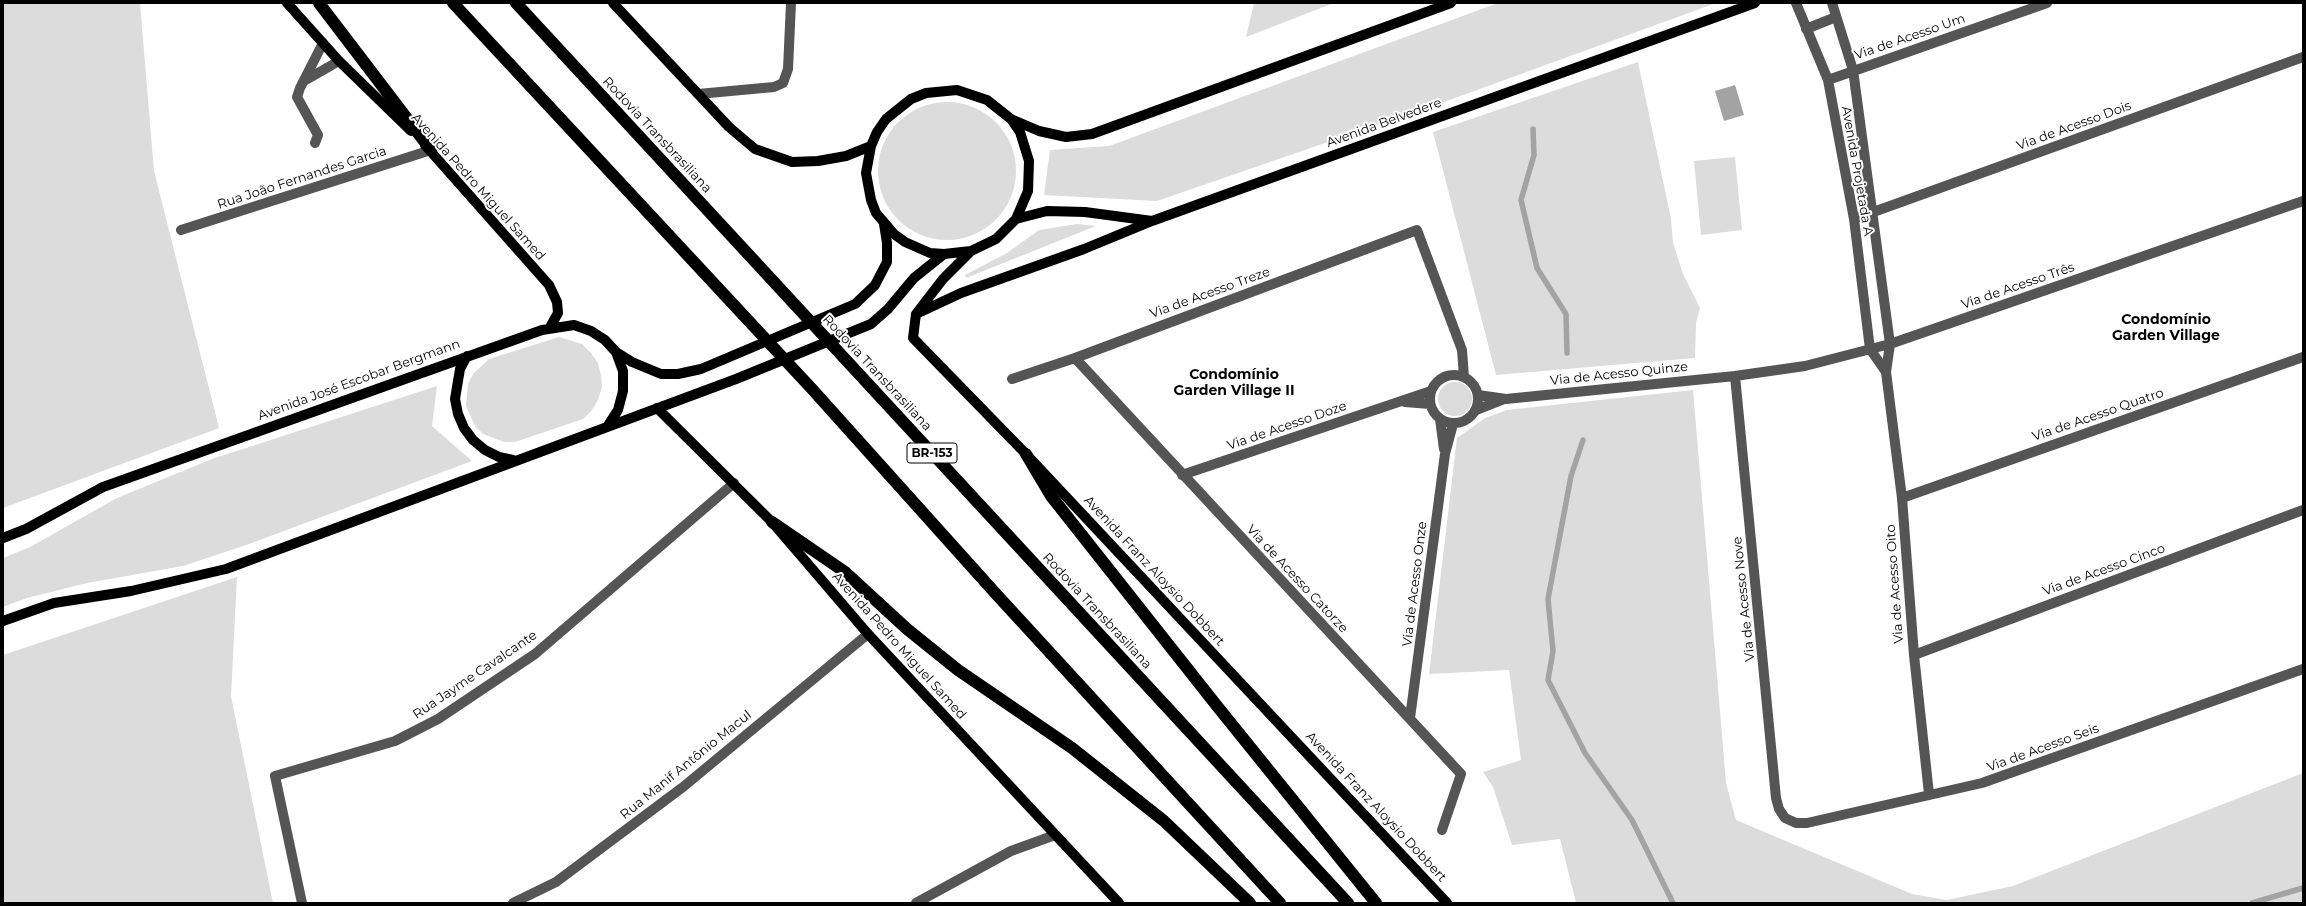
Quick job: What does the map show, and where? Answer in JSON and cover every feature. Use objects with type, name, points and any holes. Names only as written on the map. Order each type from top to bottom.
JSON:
[{"type":"highway","points":[[319,3],[431,150]]},
{"type":"highway","points":[[453,3],[807,383],[997,595],[1280,903]]},
{"type":"highway","name":"Rodovia Transbrasiliana","points":[[516,3],[1348,903]]},
{"type":"highway","points":[[1026,454],[1051,496],[1216,706],[1376,903]]},
{"type":"highway","points":[[772,522],[845,572],[907,629],[958,670],[1072,748],[1164,821],[1250,903]]},
{"type":"main road","name":"Avenida Pedro Miguel Samed","points":[[287,3],[339,61],[431,150],[549,286],[557,302],[558,313],[549,329]]},
{"type":"main road","points":[[613,3],[729,127],[755,149],[792,162],[818,161],[846,156],[871,146]]},
{"type":"main road","points":[[1011,119],[1040,131],[1066,137],[1092,134],[1451,3]]},
{"type":"main road","name":"Avenida Belvedere","points":[[1016,219],[1047,211],[1085,212],[1152,221],[1755,3]]},
{"type":"main road","points":[[957,90],[972,93],[1000,108],[1011,119],[1020,132],[1029,161],[1028,191],[1016,219],[996,239],[971,251],[944,254],[930,253],[911,245],[894,234],[884,224],[876,213],[867,187],[867,166],[871,146],[877,132],[886,118],[904,103],[926,93],[957,90]]},
{"type":"main road","points":[[916,314],[961,293],[1084,249],[1152,221]]},
{"type":"main road","name":"Avenida José Escobar Bergmann","points":[[3,538],[26,529],[103,487],[468,356],[549,329],[574,325],[591,331],[605,340],[616,352],[632,362],[661,374],[678,374],[701,369],[855,304],[875,285],[887,262],[887,243],[884,224]]},
{"type":"main road","points":[[916,314],[943,279],[971,251]]},
{"type":"main road","points":[[3,621],[54,603],[131,591],[226,568],[513,460],[736,379],[871,324],[888,309],[914,278],[944,254]]},
{"type":"main road","name":"Avenida Franz Aloysio Dobbert","points":[[916,314],[913,338],[1026,454],[1447,903]]},
{"type":"main road","points":[[607,427],[618,410],[623,391],[623,371],[616,352]]},
{"type":"main road","points":[[468,356],[460,369],[455,399],[458,414],[464,428],[485,450],[499,457],[513,460]]},
{"type":"main road","name":"Avenida Pedro Miguel Samed","points":[[657,408],[772,522],[868,634],[1119,903]]},
{"type":"street","points":[[698,94],[774,87],[783,83],[788,69],[791,3]]},
{"type":"street","name":"Avenida Projetada A","points":[[1796,3],[1828,80],[1854,218],[1870,349]]},
{"type":"street","name":"Avenida Projetada A","points":[[1832,3],[1853,70],[1890,344]]},
{"type":"street","name":"Via de Acesso Um","points":[[1828,80],[2047,3]]},
{"type":"street","points":[[1806,29],[1836,17]]},
{"type":"street","points":[[315,142],[318,135],[297,97],[324,43]]},
{"type":"street","name":"Via de Acesso Dois","points":[[1854,218],[2303,57]]},
{"type":"street","points":[[304,81],[339,61]]},
{"type":"street","name":"Rua João Fernandes Garcia","points":[[181,230],[431,150]]},
{"type":"street","name":"Via de Acesso Três","points":[[1735,376],[1806,366],[1890,344],[2303,201]]},
{"type":"street","name":"Via de Acesso Treze","points":[[1012,379],[1075,358],[1417,230],[1462,350]]},
{"type":"street","name":"Via de Acesso Oito","points":[[1890,344],[1886,372],[1902,498],[1914,655],[1929,794]]},
{"type":"street","name":"Via de Acesso Oito","points":[[1870,349],[1886,372]]},
{"type":"street","points":[[1450,375],[1462,350]]},
{"type":"street","points":[[1462,350],[1464,377]]},
{"type":"street","name":"Via de Acesso Quatro","points":[[1902,498],[2303,357]]},
{"type":"street","name":"Via de Acesso Catorze","points":[[1075,358],[1461,774],[1442,830]]},
{"type":"street","points":[[1450,375],[1464,377],[1475,386],[1478,395],[1476,410],[1466,420],[1453,424],[1440,419],[1430,404],[1431,391],[1439,380],[1450,375]]},
{"type":"street","name":"Via de Acesso Quinze","points":[[1478,395],[1506,399],[1735,376]]},
{"type":"street","name":"Via de Acesso Nove","points":[[1735,376],[1776,798],[1779,809],[1786,818]]},
{"type":"street","name":"Via de Acesso Doze","points":[[1182,475],[1431,391]]},
{"type":"street","name":"Via de Acesso Quinze","points":[[1476,410],[1506,399]]},
{"type":"street","name":"Via de Acesso Doze","points":[[1401,402],[1430,404]]},
{"type":"street","name":"Via de Acesso Onze","points":[[1440,419],[1445,454]]},
{"type":"street","name":"Via de Acesso Onze","points":[[1410,718],[1445,454],[1453,424]]},
{"type":"street","name":"Rua Jayme Cavalcante","points":[[302,903],[275,776],[395,741],[438,719],[535,654],[734,483]]},
{"type":"street","name":"Via de Acesso Cinco","points":[[1914,655],[2303,510]]},
{"type":"street","name":"Rua Manif Antônio Macul","points":[[512,903],[556,882],[683,787],[868,634]]},
{"type":"street","name":"Via de Acesso Seis","points":[[1786,818],[1796,823],[1807,823],[1982,783],[2303,669]]},
{"type":"street","points":[[916,903],[1010,851],[1055,835]]},
{"type":"shaded area","points":[[3,3],[140,3],[154,171],[219,428],[3,508]]},
{"type":"shaded area","points":[[1254,3],[1334,3],[1246,37]]},
{"type":"shaded area","points":[[1498,3],[1716,3],[1444,102],[1157,201],[1044,195],[1050,150],[1109,146]]},
{"type":"shaded area","points":[[1638,62],[1671,219],[1673,243],[1683,274],[1700,308],[1696,323],[1695,358],[1496,375],[1433,132]]},
{"type":"shaded area","points":[[1735,85],[1744,115],[1724,121],[1715,91]]},
{"type":"shaded area","points":[[940,102],[954,102],[980,110],[996,122],[1008,138],[1011,145],[1015,158],[1015,184],[1011,197],[1008,204],[996,220],[980,232],[973,235],[954,240],[940,240],[914,232],[898,220],[886,204],[883,197],[878,178],[878,164],[886,138],[898,122],[914,110],[921,107]]},
{"type":"shaded area","points":[[1735,157],[1742,230],[1701,235],[1694,161]]},
{"type":"shaded area","points":[[1077,224],[1096,226],[966,278],[965,275],[1007,253],[1039,230]]},
{"type":"shaded area","points":[[559,337],[582,344],[598,363],[602,387],[598,400],[592,410],[583,419],[515,442],[504,442],[483,434],[475,426],[466,406],[468,384],[473,374],[489,359]]},
{"type":"shaded area","points":[[1452,382],[1458,382],[1467,387],[1471,393],[1471,405],[1467,411],[1458,416],[1452,416],[1443,411],[1438,402],[1438,396],[1443,387]]},
{"type":"shaded area","points":[[437,386],[432,426],[472,461],[249,544],[183,566],[87,583],[27,598],[3,607],[3,558],[30,547],[117,498],[212,459]]},
{"type":"shaded area","points":[[1693,390],[1726,783],[1736,820],[1912,894],[1947,900],[2013,886],[2303,773],[2303,903],[1576,903],[1560,839],[1512,845],[1493,787],[1483,772],[1521,760],[1509,670],[1429,674],[1457,438],[1485,418],[1507,410]]},
{"type":"shaded area","points":[[237,577],[231,696],[273,903],[3,903],[3,655]]},
{"type":"waterway","points":[[1533,129],[1534,155],[1521,200],[1537,268],[1566,314],[1567,353]]},
{"type":"waterway","points":[[1583,440],[1571,476],[1548,599],[1553,651],[1548,680],[1585,753],[1632,820],[1673,903]]},
{"type":"waterway","points":[[2252,903],[2303,888]]},
{"type":"district","name":"Condomínio Garden Village","points":[[2166,328]]},
{"type":"district","name":"Condomínio Garden Village II","points":[[1234,384]]}]
